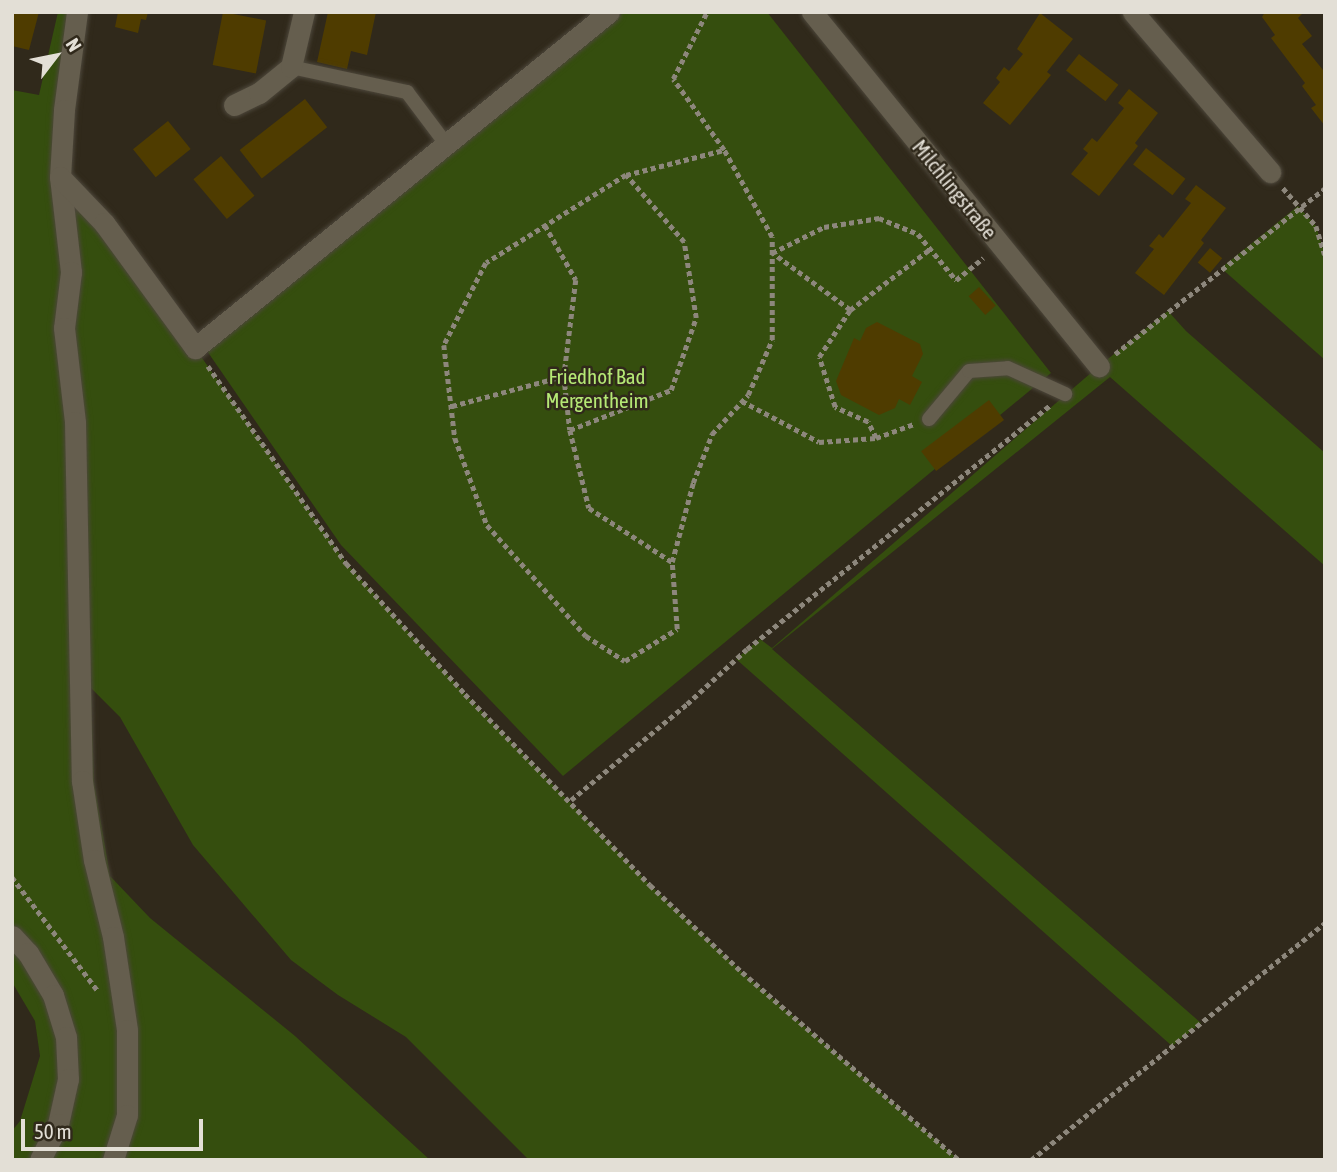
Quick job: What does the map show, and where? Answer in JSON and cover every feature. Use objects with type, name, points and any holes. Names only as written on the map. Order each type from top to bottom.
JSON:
[{"type":"street","points":[[77,12],[64,110],[60,177],[72,272],[64,328],[75,422],[82,781],[94,860],[113,937],[127,1030],[127,1115],[113,1160]]},
{"type":"street","points":[[234,106],[259,93],[291,67],[304,12]]},
{"type":"street","points":[[60,177],[104,223],[195,348],[609,12]]},
{"type":"street","name":"Milchlingstraße","points":[[811,12],[1099,366]]},
{"type":"street","points":[[1133,12],[1270,172]]},
{"type":"street","points":[[12,936],[28,953],[52,995],[65,1037],[68,1079],[49,1155],[26,1160]]},
{"type":"lane","points":[[291,67],[407,92],[446,144]]},
{"type":"lane","points":[[929,419],[969,371],[1008,368],[1065,394]]},
{"type":"path","points":[[707,12],[673,79],[724,150],[772,237],[772,340],[742,401],[712,434],[693,482],[672,562],[677,629],[625,661],[586,636],[487,525],[456,438],[444,345],[485,263],[626,175],[724,150]]},
{"type":"path","points":[[570,430],[671,390],[696,318],[684,242],[626,175]]},
{"type":"path","points":[[1099,366],[1298,206],[1325,188]]},
{"type":"path","points":[[1298,206],[1316,226],[1325,255]]},
{"type":"path","points":[[772,253],[824,227],[878,218],[918,234],[956,280],[1000,244]]},
{"type":"path","points":[[545,226],[576,280],[564,376],[570,430],[589,508],[672,562]]},
{"type":"path","points":[[876,438],[868,422],[835,407],[819,357],[850,310],[930,249]]},
{"type":"path","points":[[772,253],[850,310]]},
{"type":"path","points":[[195,348],[346,564],[465,694],[650,886],[742,972],[959,1160]]},
{"type":"path","points":[[452,406],[564,376]]},
{"type":"path","points":[[570,800],[687,704],[747,649],[1065,394]]},
{"type":"path","points":[[742,401],[819,442],[876,438],[929,419]]},
{"type":"path","points":[[12,877],[105,999]]},
{"type":"path","points":[[1031,1160],[1325,923]]},
{"type":"green space","points":[[58,12],[77,12],[60,177],[195,348],[346,563],[465,694],[650,885],[742,972],[959,1160],[529,1160],[406,1037],[338,995],[291,960],[193,845],[120,717],[91,688],[94,782],[110,876],[150,918],[295,1036],[430,1160],[12,1160],[12,1131],[20,1121],[40,1056],[35,1021],[12,982],[12,90],[39,95]]},
{"type":"green space","name":"Friedhof Bad Mergentheim","points":[[624,12],[767,12],[1051,373],[563,776],[341,545],[205,348]]},
{"type":"green space","points":[[1298,206],[1316,226],[1325,255],[1325,360],[1221,268]]},
{"type":"green space","points":[[1168,311],[1186,331],[1325,453],[1325,566],[1110,377],[772,649],[1201,1023],[1172,1046],[736,659],[760,639],[772,648],[1099,366]]},
{"type":"building","points":[[12,12],[39,12],[29,50],[12,46]]},
{"type":"building","points":[[118,12],[148,12],[146,20],[141,19],[138,33],[115,27]]},
{"type":"building","points":[[223,12],[266,20],[256,73],[213,65]]},
{"type":"building","points":[[328,12],[376,12],[367,55],[351,51],[347,69],[317,62]]},
{"type":"building","points":[[1265,12],[1302,14],[1298,18],[1312,36],[1302,44],[1323,70],[1325,69],[1325,126],[1311,108],[1316,105],[1302,86],[1305,83],[1271,38],[1275,35],[1262,17]]},
{"type":"building","points":[[1040,13],[1073,39],[1047,72],[1051,75],[1010,125],[983,103],[1000,82],[996,78],[1004,67],[1009,71],[1023,54],[1017,49]]},
{"type":"building","points":[[1079,54],[1118,85],[1105,101],[1066,71]]},
{"type":"building","points":[[1129,89],[1158,113],[1135,143],[1138,146],[1099,196],[1071,174],[1088,153],[1083,149],[1092,138],[1097,142],[1124,108],[1118,103]]},
{"type":"building","points":[[305,99],[327,127],[262,178],[240,150]]},
{"type":"building","points":[[168,121],[191,149],[156,177],[133,149]]},
{"type":"building","points":[[1146,148],[1185,179],[1172,195],[1133,165]]},
{"type":"building","points":[[221,156],[254,196],[227,219],[193,179]]},
{"type":"building","points":[[1196,185],[1226,208],[1201,240],[1204,243],[1164,295],[1135,273],[1154,249],[1149,246],[1159,234],[1163,238],[1191,203],[1185,199]]},
{"type":"building","points":[[1210,248],[1222,258],[1210,273],[1198,263]]},
{"type":"building","points":[[979,287],[996,306],[985,315],[969,296]]},
{"type":"building","points":[[877,322],[920,344],[923,354],[912,376],[922,382],[910,405],[899,399],[895,408],[879,415],[841,395],[836,381],[854,338],[860,341],[866,328]]},
{"type":"building","points":[[989,400],[1004,420],[936,471],[921,451]]}]
